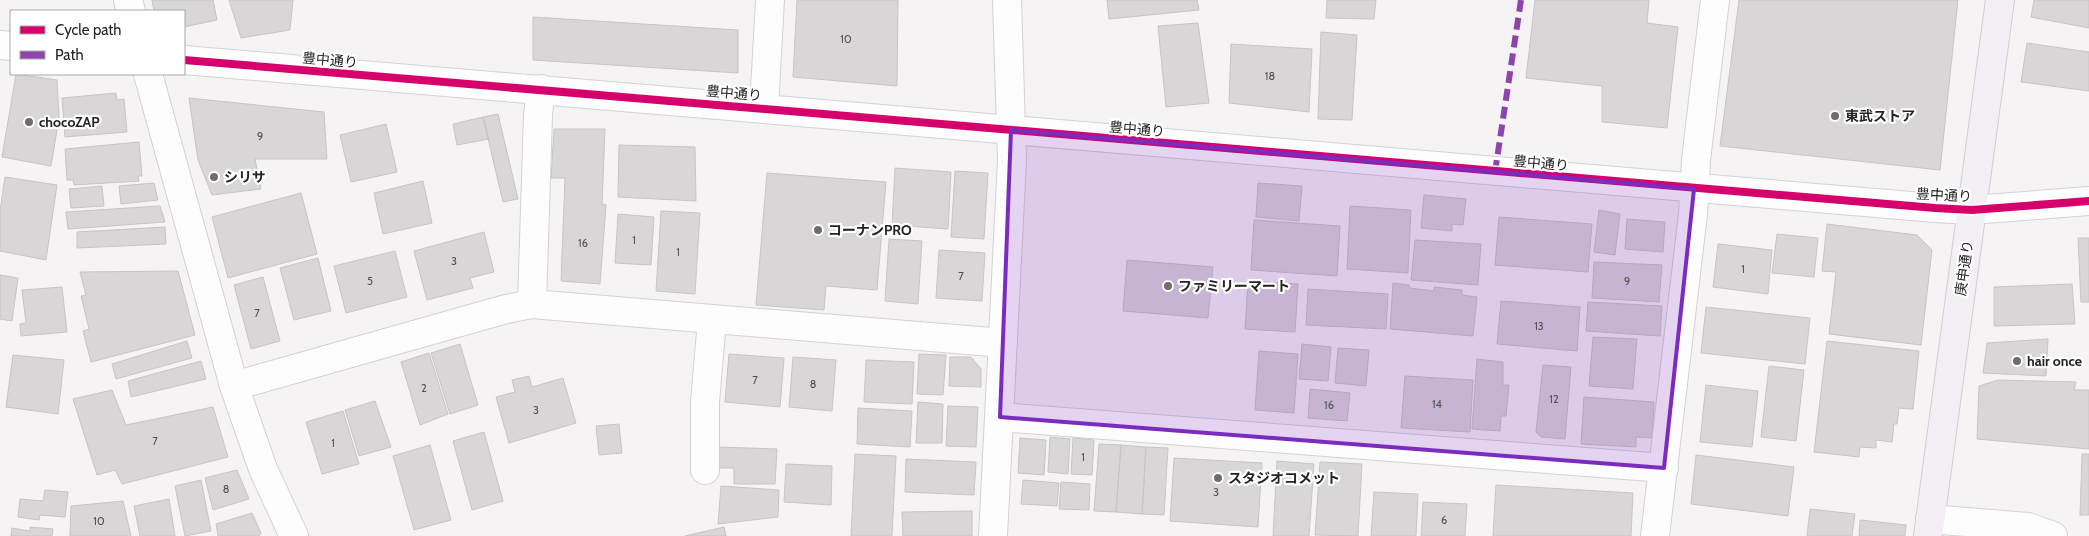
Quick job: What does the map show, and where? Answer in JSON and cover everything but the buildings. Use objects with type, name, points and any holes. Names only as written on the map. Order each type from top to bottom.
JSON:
[{"type":"main road","name":"庚申通り","points":[[1929,527],[2000,0]]},
{"type":"street","points":[[764,108],[770,0]]},
{"type":"street","points":[[993,536],[1012,160],[1006,0]]},
{"type":"street","points":[[1655,536],[1715,0]]},
{"type":"street","name":"豊中通り","points":[[185,60],[1935,208],[1972,210],[2089,202]]},
{"type":"street","points":[[148,75],[234,386],[262,469],[294,536]]},
{"type":"street","points":[[532,304],[538,116],[541,89]]},
{"type":"street","points":[[234,386],[506,309],[532,304],[1003,343]]},
{"type":"street","points":[[705,470],[705,402],[712,320]]},
{"type":"street","points":[[1000,417],[1664,468]]},
{"type":"street","points":[[1929,527],[2028,527],[2053,536]]},
{"type":"highlighted area","points":[[1011,130],[1694,189],[1664,468],[1000,417]]},
{"type":"marked path","points":[[1495,172],[1521,0]]},
{"type":"cycle path","points":[[185,60],[1935,208],[1972,210],[2089,201]]},
{"type":"place","name":"東武ストア","points":[[1835,116]]},
{"type":"place","name":"chocoZAP","points":[[29,122]]},
{"type":"place","name":"シリサ","points":[[214,177]]},
{"type":"place","name":"コーナンPRO","points":[[818,230]]},
{"type":"place","name":"ファミリーマート","points":[[1168,286]]},
{"type":"place","name":"hair once","points":[[2017,361]]},
{"type":"place","name":"スタジオコメット","points":[[1218,478]]}]
